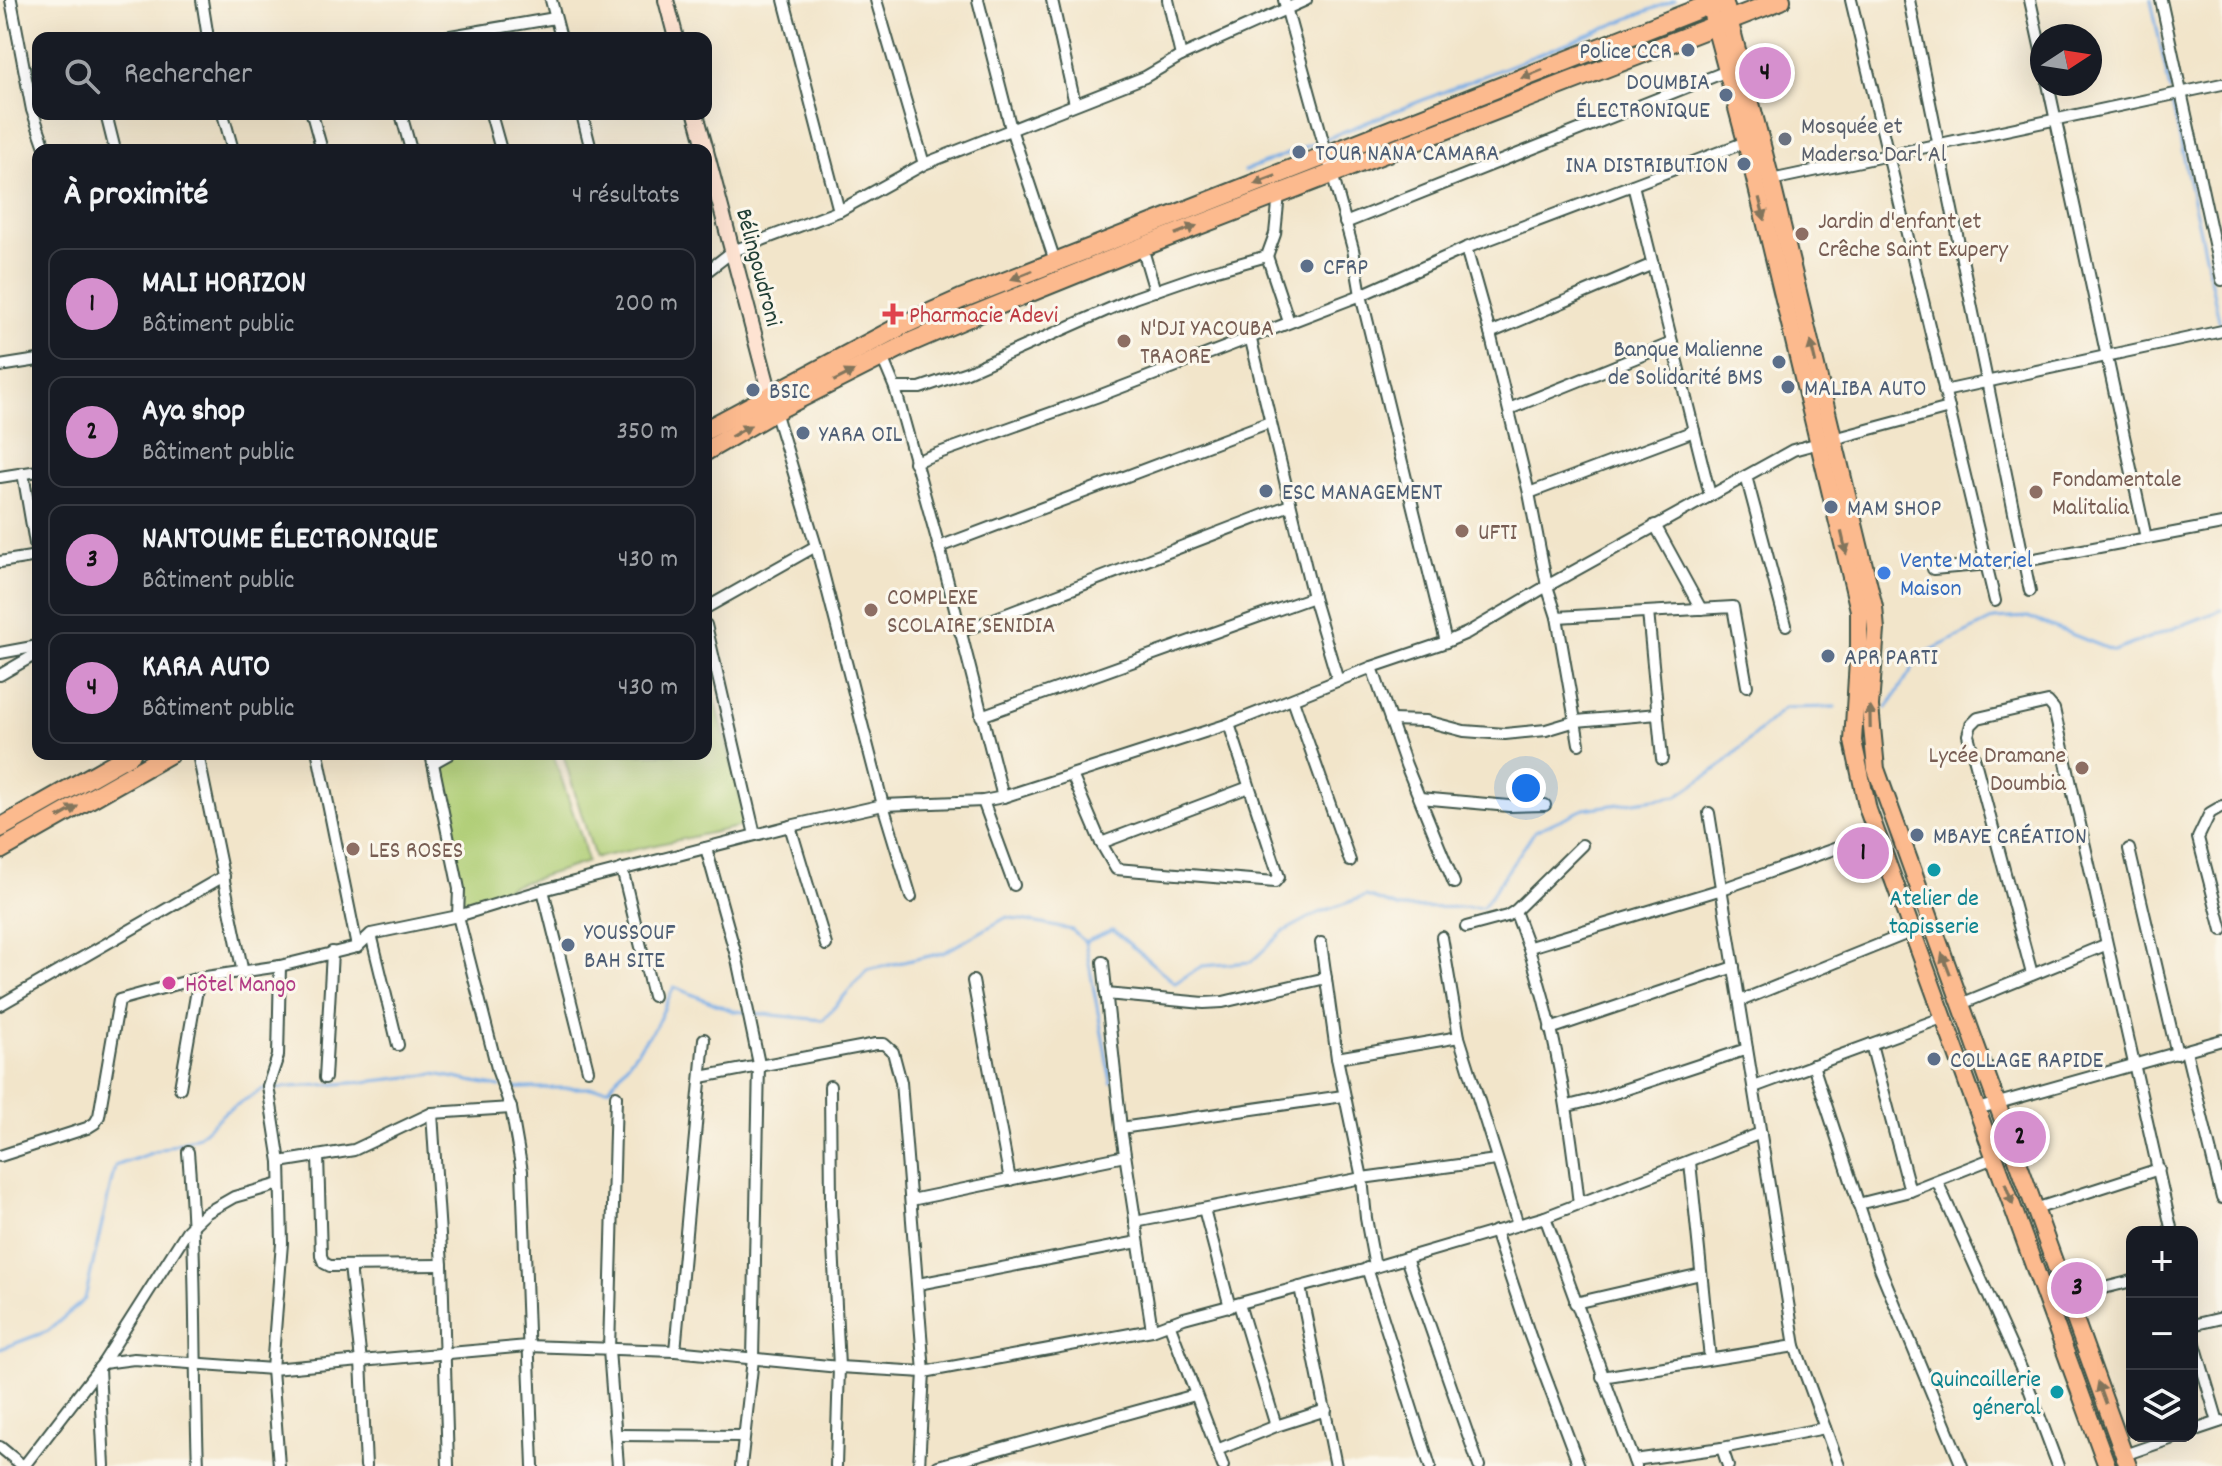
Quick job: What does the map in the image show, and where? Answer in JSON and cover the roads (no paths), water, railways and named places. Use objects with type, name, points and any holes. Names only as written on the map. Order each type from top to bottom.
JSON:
[{"type":"highway","points":[[712,447],[773,403],[901,326],[1055,261],[1781,0]]},
{"type":"highway","points":[[712,428],[969,317],[1279,194],[1328,165],[1715,1]]},
{"type":"highway","points":[[0,828],[120,760]]},
{"type":"highway","points":[[0,850],[158,760]]},
{"type":"main road","points":[[1715,1],[1771,180],[1859,610],[1853,741],[1868,810],[1942,1018],[1996,1157],[2103,1465]]},
{"type":"main road","points":[[1722,23],[1727,71],[1826,440],[1860,542],[1874,607],[1876,630],[1870,706],[1876,769],[2126,1461]]},
{"type":"street","points":[[11,0],[32,96]]},
{"type":"street","points":[[202,0],[207,32]]},
{"type":"street","points":[[551,0],[559,32]]},
{"type":"street","points":[[666,0],[674,32]]},
{"type":"street","points":[[784,0],[839,211]]},
{"type":"street","points":[[876,0],[924,164]]},
{"type":"street","points":[[978,0],[1011,129],[1055,261]]},
{"type":"street","points":[[1052,0],[1075,104]]},
{"type":"street","points":[[1168,0],[1181,56]]},
{"type":"street","points":[[712,267],[733,251],[839,211],[924,164],[1145,77],[1285,4],[1306,0]]},
{"type":"street","points":[[1851,0],[1995,601]]},
{"type":"street","points":[[1909,0],[2030,591]]},
{"type":"street","points":[[2030,0],[2035,24]]},
{"type":"street","points":[[2161,0],[2222,280]]},
{"type":"street","points":[[1285,4],[1345,223],[1446,642]]},
{"type":"street","points":[[485,32],[555,18]]},
{"type":"street","points":[[1345,223],[1727,71]]},
{"type":"street","points":[[1771,180],[2222,84]]},
{"type":"street","points":[[2051,96],[2146,538]]},
{"type":"street","points":[[38,120],[44,144]]},
{"type":"street","points":[[108,120],[114,144]]},
{"type":"street","points":[[225,120],[231,144]]},
{"type":"street","points":[[314,120],[320,144]]},
{"type":"street","points":[[403,120],[409,144]]},
{"type":"street","points":[[493,120],[499,144]]},
{"type":"street","points":[[584,120],[590,144]]},
{"type":"street","name":"Bélingoudroni","points":[[698,120],[704,144]]},
{"type":"street","points":[[914,462],[1096,397],[1361,295],[1466,248],[1746,142]]},
{"type":"street","name":"Bélingoudroni","points":[[712,172],[773,403]]},
{"type":"street","points":[[1633,185],[1710,495]]},
{"type":"street","points":[[1279,194],[1275,234],[1267,256],[1289,322]]},
{"type":"street","points":[[1142,247],[1155,291]]},
{"type":"street","points":[[1466,248],[1529,493],[1547,586],[1557,617],[1579,744]]},
{"type":"street","points":[[895,388],[920,388],[967,372],[1155,291],[1267,256]]},
{"type":"street","points":[[1490,333],[1653,264]]},
{"type":"street","points":[[1944,391],[2222,331]]},
{"type":"street","points":[[1250,336],[1313,597],[1338,681]]},
{"type":"street","points":[[1509,409],[1672,343]]},
{"type":"street","points":[[882,357],[895,388],[939,547],[1003,797]]},
{"type":"street","points":[[0,366],[32,361]]},
{"type":"street","points":[[773,403],[816,546],[883,805],[911,897]]},
{"type":"street","points":[[0,1156],[95,1123],[99,1116],[119,1000],[199,978],[280,966],[357,947],[371,934],[458,916],[543,890],[790,826],[883,805],[983,801],[1072,775],[1229,724],[1372,667],[1446,642],[1793,450],[1949,408]]},
{"type":"street","points":[[939,547],[1270,422]]},
{"type":"street","points":[[1529,493],[1694,431]]},
{"type":"street","points":[[0,477],[32,472]]},
{"type":"street","points":[[23,473],[32,524]]},
{"type":"street","points":[[1746,476],[1786,625]]},
{"type":"street","points":[[960,632],[1290,505]]},
{"type":"street","points":[[1933,569],[2024,561],[2222,524]]},
{"type":"street","points":[[1655,525],[1701,609]]},
{"type":"street","points":[[712,605],[816,546]]},
{"type":"street","points":[[0,562],[32,559]]},
{"type":"street","points":[[981,716],[1313,597]]},
{"type":"street","points":[[1557,617],[1733,607],[1747,686]]},
{"type":"street","points":[[1648,612],[1662,759]]},
{"type":"street","points":[[0,653],[32,647]]},
{"type":"street","points":[[712,651],[755,835]]},
{"type":"street","points":[[0,675],[32,656]]},
{"type":"street","points":[[1372,667],[1454,883]]},
{"type":"street","points":[[1293,700],[1350,861]]},
{"type":"street","points":[[2032,974],[1968,735],[1971,725],[1978,718],[2048,702],[2054,709],[2171,1226]]},
{"type":"street","points":[[1390,720],[1426,721],[1464,731],[1505,734],[1546,730],[1576,721],[1658,714]]},
{"type":"street","points":[[1072,775],[1101,843],[1116,869],[1275,882],[1279,877],[1229,724]]},
{"type":"street","points":[[199,760],[243,973]]},
{"type":"street","points":[[319,760],[357,947]]},
{"type":"street","points":[[432,760],[459,889],[458,916],[498,1072],[511,1108],[522,1171],[533,1466]]},
{"type":"street","points":[[1101,843],[1249,787]]},
{"type":"street","points":[[1420,798],[1509,806],[1545,805]]},
{"type":"street","points":[[983,801],[1014,885]]},
{"type":"street","points":[[2222,806],[2210,813],[2198,838],[2222,930]]},
{"type":"street","points":[[1709,813],[1795,1346],[1839,1466]]},
{"type":"street","points":[[790,826],[826,945]]},
{"type":"street","points":[[1530,947],[1722,889],[1876,834]]},
{"type":"street","points":[[1466,927],[1515,911],[1582,845]]},
{"type":"street","points":[[706,848],[737,959],[759,1064],[753,1359],[741,1466]]},
{"type":"street","points":[[2129,849],[2181,1052],[2219,1169],[2222,1198]]},
{"type":"street","points":[[622,869],[653,996]]},
{"type":"street","points":[[0,1005],[224,876]]},
{"type":"street","points":[[543,890],[588,1070]]},
{"type":"street","points":[[1515,911],[1530,947],[1568,1106],[1579,1204]]},
{"type":"street","points":[[1740,1001],[1913,931]]},
{"type":"street","points":[[371,934],[398,1045]]},
{"type":"street","points":[[1442,937],[1459,1037],[1518,1225]]},
{"type":"street","points":[[1321,943],[1343,1096],[1362,1178],[1371,1268],[1430,1466]]},
{"type":"street","points":[[1961,1004],[2105,945]]},
{"type":"street","points":[[325,1078],[332,952]]},
{"type":"street","points":[[1103,962],[1121,1128],[1152,1330]]},
{"type":"street","points":[[279,1466],[272,1369],[282,1243],[280,1162],[269,1091],[278,1056],[280,966]]},
{"type":"street","points":[[1550,1029],[1734,967]]},
{"type":"street","points":[[180,1088],[199,978]]},
{"type":"street","points":[[1106,994],[1223,1002],[1326,978]]},
{"type":"street","points":[[973,981],[1010,1180]]},
{"type":"street","points":[[1754,1087],[1942,1018]]},
{"type":"street","points":[[1337,1058],[1459,1037]]},
{"type":"street","points":[[675,1351],[704,1039]]},
{"type":"street","points":[[1977,1109],[2222,1040]]},
{"type":"street","points":[[701,1077],[876,1044],[889,1046],[901,1082],[918,1284],[924,1372],[919,1466]]},
{"type":"street","points":[[1871,1044],[1910,1191]]},
{"type":"street","points":[[1568,1106],[1747,1049]]},
{"type":"street","points":[[1813,1065],[1879,1266],[1962,1466]]},
{"type":"street","points":[[830,1086],[831,1204],[839,1367],[836,1466]]},
{"type":"street","points":[[616,1096],[609,1350],[618,1466]]},
{"type":"street","points":[[1121,1128],[1343,1096]]},
{"type":"street","points":[[280,1162],[354,1150],[432,1113],[511,1108]]},
{"type":"street","points":[[432,1113],[442,1265],[448,1466]]},
{"type":"street","points":[[101,1366],[134,1359],[272,1369],[527,1346],[675,1351],[924,1372],[1152,1330],[1371,1268],[1545,1217],[1761,1133]]},
{"type":"street","points":[[188,1152],[194,1225],[198,1466]]},
{"type":"street","points":[[318,1156],[321,1256],[324,1263],[330,1266],[442,1265]]},
{"type":"street","points":[[911,1200],[1125,1156]]},
{"type":"street","points":[[1858,1204],[1910,1191],[1996,1157]]},
{"type":"street","points":[[1135,1222],[1362,1178],[1496,1160]]},
{"type":"street","points":[[1690,1162],[1710,1359]]},
{"type":"street","points":[[1690,1162],[1710,1359]]},
{"type":"street","points":[[2035,1209],[2159,1169]]},
{"type":"street","points":[[1937,1181],[2024,1375],[2058,1466]]},
{"type":"street","points":[[0,1447],[26,1465],[101,1366],[194,1225],[206,1213],[234,1197],[280,1184]]},
{"type":"street","points":[[1204,1209],[1276,1426]]},
{"type":"street","points":[[1545,1217],[1635,1463],[1825,1428]]},
{"type":"street","points":[[1495,1231],[1579,1466]]},
{"type":"street","points":[[918,1284],[1138,1242]]},
{"type":"street","points":[[1406,1258],[1479,1466]]},
{"type":"street","points":[[350,1266],[361,1361],[366,1466]]},
{"type":"street","points":[[1575,1303],[1701,1274]]},
{"type":"street","points":[[2068,1297],[2126,1282]]},
{"type":"street","points":[[1300,1287],[1336,1466]]},
{"type":"street","points":[[2198,1324],[2222,1318]]},
{"type":"street","points":[[1169,1323],[1222,1466]]},
{"type":"street","points":[[1602,1377],[1795,1346]]},
{"type":"street","points":[[2198,1353],[2220,1422],[2198,1429]]},
{"type":"street","points":[[101,1366],[104,1466]]},
{"type":"street","points":[[938,1466],[1195,1395]]},
{"type":"street","points":[[1217,1450],[1326,1410]]},
{"type":"street","points":[[617,1435],[744,1436]]},
{"type":"street","points":[[2126,1461],[2166,1442]]},
{"type":"street","points":[[1722,1448],[1728,1466]]},
{"type":"waterway","points":[[1244,171],[1675,0]]},
{"type":"waterway","points":[[2151,0],[2170,90]]},
{"type":"waterway","points":[[2171,98],[2221,329]]},
{"type":"waterway","points":[[1887,708],[1921,655],[1994,619],[2028,617],[2114,651],[2222,610]]},
{"type":"waterway","points":[[752,1013],[823,1020],[867,970],[943,953],[1007,917],[1072,930],[1085,942],[1113,930],[1175,983],[1202,966],[1251,962],[1283,932],[1318,913],[1366,896],[1400,908],[1483,907],[1535,831],[1584,809],[1677,796],[1721,766],[1784,708],[1835,707]]},
{"type":"waterway","points":[[1085,942],[1111,1082]]},
{"type":"waterway","points":[[507,1088],[609,1088],[656,1026],[674,987],[733,1011],[744,1012]]},
{"type":"waterway","points":[[0,1349],[48,1331],[85,1299],[115,1166],[199,1136],[225,1112],[263,1089],[435,1074],[500,1087]]},
{"type":"place","name":"Police CCR","points":[[1688,50]]},
{"type":"place","name":"KARA AUTO","points":[[1765,73]]},
{"type":"place","name":"DOUMBIA ÉLECTRONIQUE","points":[[1726,95]]},
{"type":"place","name":"Mosquée et Madersa Darl Al","points":[[1785,139]]},
{"type":"place","name":"TOUR NANA CAMARA","points":[[1299,152]]},
{"type":"place","name":"INA DISTRIBUTION","points":[[1744,164]]},
{"type":"place","name":"Jardin d'enfant et Crêche Saint Exupery","points":[[1802,234]]},
{"type":"place","name":"CFRP","points":[[1307,266]]},
{"type":"place","name":"Pharmacie Adevi","points":[[893,314]]},
{"type":"place","name":"N'DJI YACOUBA TRAORE","points":[[1124,341]]},
{"type":"place","name":"Banque Malienne de Solidarité BMS","points":[[1779,362]]},
{"type":"place","name":"MALIBA AUTO","points":[[1788,387]]},
{"type":"place","name":"BSIC","points":[[753,390]]},
{"type":"place","name":"YARA OIL","points":[[803,433]]},
{"type":"place","name":"ESC MANAGEMENT","points":[[1266,491]]},
{"type":"place","name":"Fondamentale Malitalia","points":[[2036,492]]},
{"type":"place","name":"MAM SHOP","points":[[1831,507]]},
{"type":"place","name":"UFTI","points":[[1462,531]]},
{"type":"place","name":"Vente Materiel Maison","points":[[1884,573]]},
{"type":"place","name":"COMPLEXE SCOLAIRE SENIDIA","points":[[871,610]]},
{"type":"place","name":"APR PARTI","points":[[1828,656]]},
{"type":"place","name":"Lycée Dramane Doumbia","points":[[2082,768]]},
{"type":"place","name":"MBAYE CRÉATION","points":[[1917,835]]},
{"type":"place","name":"LES ROSES","points":[[353,849]]},
{"type":"place","name":"MALI HORIZON","points":[[1863,853]]},
{"type":"place","name":"Atelier de tapisserie","points":[[1934,870]]},
{"type":"place","name":"YOUSSOUF BAH SITE","points":[[568,945]]},
{"type":"place","name":"Hôtel Mango","points":[[169,983]]},
{"type":"place","name":"COLLAGE RAPIDE","points":[[1934,1059]]},
{"type":"place","name":"Aya shop","points":[[2020,1137]]},
{"type":"place","name":"NANTOUME ÉLECTRONIQUE","points":[[2077,1288]]},
{"type":"place","name":"Quincaillerie géneral","points":[[2057,1392]]}]
